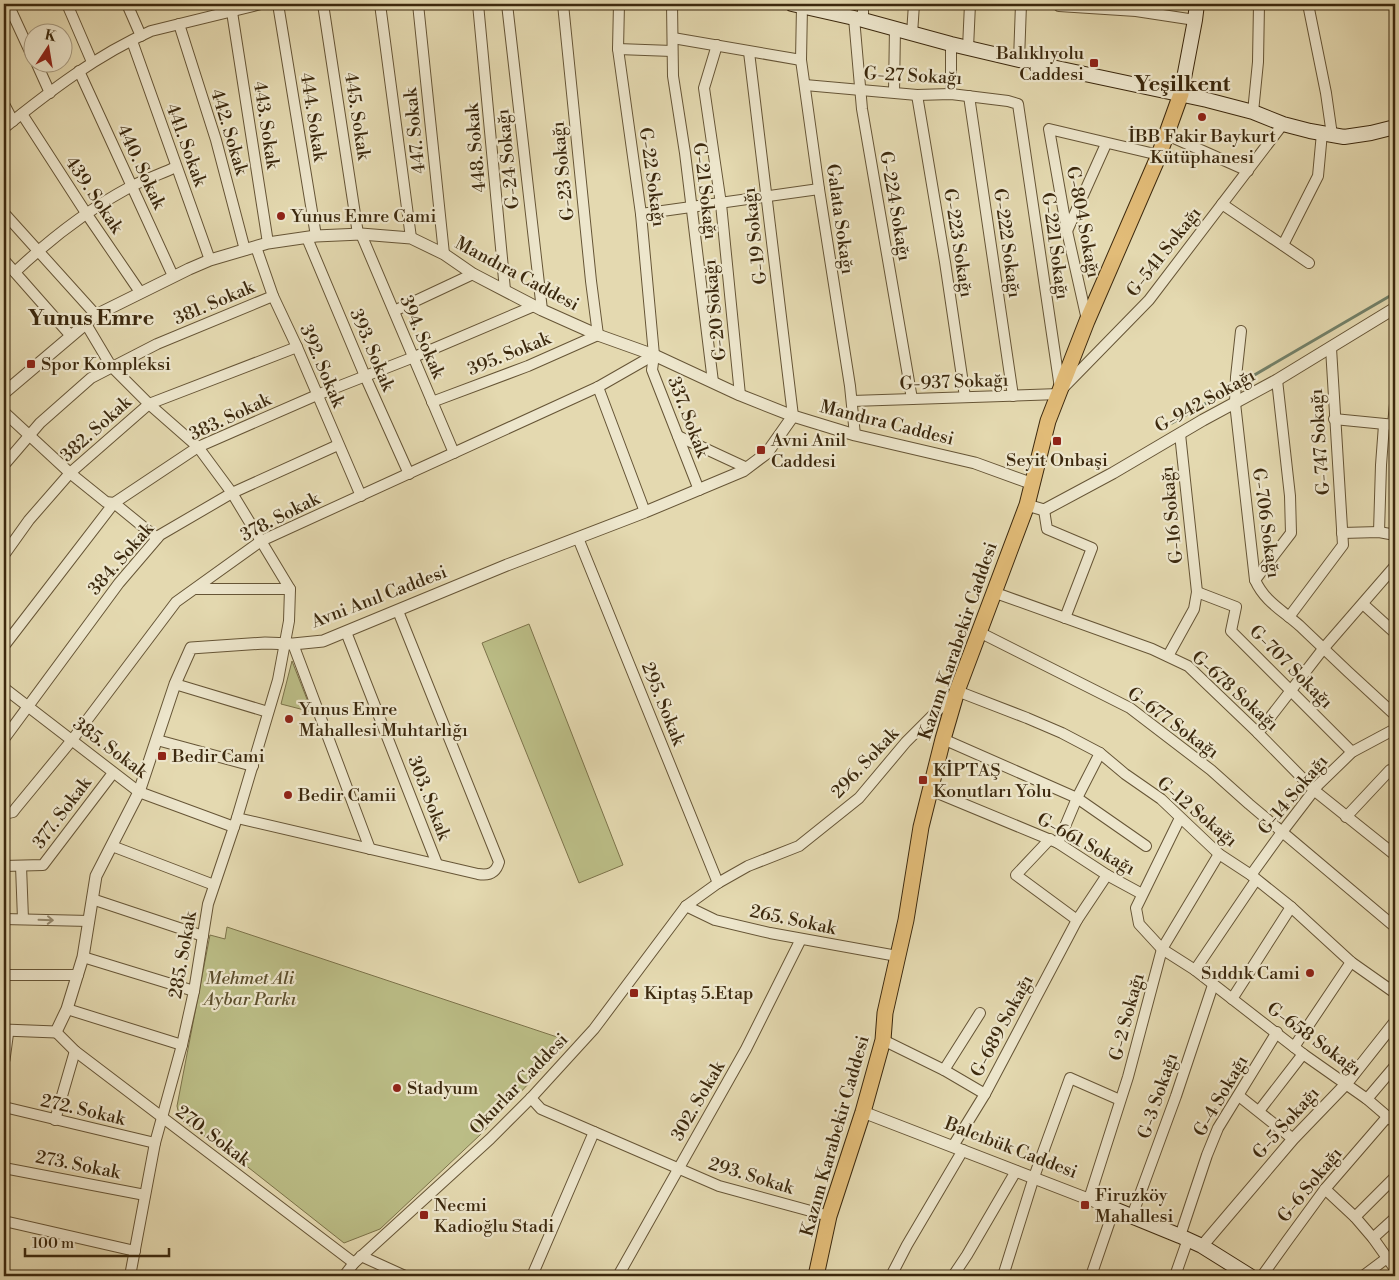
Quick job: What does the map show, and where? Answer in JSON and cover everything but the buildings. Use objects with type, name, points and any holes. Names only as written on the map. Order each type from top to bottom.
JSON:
[{"type":"main road","points":[[1181,94],[1197,4]]},
{"type":"main road","points":[[798,5],[1019,60],[1181,94],[1253,112],[1283,124],[1327,134],[1344,137],[1362,135],[1395,126]]},
{"type":"main road","name":"Kazım Karabekir Caddesi","points":[[816,1276],[829,1216],[863,1112],[883,1040],[885,1014],[906,920],[921,827],[942,739],[957,690],[1027,505],[1048,421],[1087,321],[1159,156],[1181,94]]},
{"type":"main road","name":"Balcıbük Caddesi","points":[[1114,1209],[1202,1246],[1250,1276]]},
{"type":"street","points":[[8,4],[22,34]]},
{"type":"street","points":[[67,4],[92,62]]},
{"type":"street","name":"441. Sokak","points":[[127,4],[176,167],[210,260]]},
{"type":"street","points":[[4,128],[92,62],[136,38],[151,31],[261,4]]},
{"type":"street","name":"444. Sokak","points":[[278,4],[312,237]]},
{"type":"street","name":"445. Sokak","points":[[323,4],[360,234]]},
{"type":"street","points":[[380,4],[411,238]]},
{"type":"street","name":"447. Sokak","points":[[418,4],[444,254]]},
{"type":"street","name":"448. Sokak","points":[[478,4],[505,290]]},
{"type":"street","name":"G-24 Sokağı","points":[[508,4],[538,308]]},
{"type":"street","name":"G-23 Sokağı","points":[[563,4],[590,280],[598,335]]},
{"type":"street","name":"G-22 Sokağı","points":[[619,4],[618,49],[641,214],[654,355]]},
{"type":"street","name":"G-21 Sokağı","points":[[672,4],[673,76],[692,208],[713,382]]},
{"type":"street","name":"G-224 Sokağı","points":[[863,4],[858,19],[860,89],[912,399]]},
{"type":"street","points":[[912,34],[914,4]]},
{"type":"street","points":[[968,48],[970,4]]},
{"type":"street","points":[[1019,60],[1021,4]]},
{"type":"street","points":[[1253,112],[1258,62],[1259,4]]},
{"type":"street","points":[[1282,245],[1318,176],[1327,134],[1326,93],[1308,4]]},
{"type":"street","name":"Galata Sokağı","points":[[798,5],[801,60],[852,402],[855,435]]},
{"type":"street","points":[[1059,6],[1137,8],[1195,20]]},
{"type":"street","name":"443. Sokak","points":[[232,12],[268,243]]},
{"type":"street","name":"442. Sokak","points":[[179,24],[250,248]]},
{"type":"street","points":[[894,28],[894,92]]},
{"type":"street","points":[[673,38],[801,60]]},
{"type":"street","points":[[951,44],[951,94]]},
{"type":"street","name":"G-20 Sokağı","points":[[717,45],[704,88],[721,204],[740,395]]},
{"type":"street","points":[[618,49],[672,51]]},
{"type":"street","name":"G-19 Sokağı","points":[[749,52],[793,416]]},
{"type":"street","points":[[41,72],[50,92]]},
{"type":"street","name":"440. Sokak","points":[[79,72],[173,276]]},
{"type":"street","name":"G-27 Sokağı","points":[[805,85],[917,95],[951,94],[1018,104]]},
{"type":"street","name":"G-223 Sokağı","points":[[917,95],[945,262],[965,398]]},
{"type":"street","name":"G-222 Sokağı","points":[[969,96],[1013,396]]},
{"type":"street","points":[[4,104],[12,121]]},
{"type":"street","name":"G-221 Sokağı","points":[[1018,104],[1059,393]]},
{"type":"street","name":"439. Sokak","points":[[22,114],[140,292]]},
{"type":"street","name":"G-541 Sokağı","points":[[1059,393],[1149,300],[1283,124]]},
{"type":"street","name":"G-804 Sokağı","points":[[1087,321],[1067,231],[1049,129],[1106,144]]},
{"type":"street","points":[[1167,134],[1248,171]]},
{"type":"street","points":[[1067,231],[1106,144],[1159,156]]},
{"type":"street","points":[[15,272],[86,213],[131,186],[176,167]]},
{"type":"street","points":[[641,214],[819,189]]},
{"type":"street","points":[[1222,204],[1309,263]]},
{"type":"street","points":[[4,213],[96,315]]},
{"type":"street","name":"Mandıra Caddesi","points":[[4,393],[96,315],[173,276],[210,260],[268,243],[312,237],[360,234],[411,238],[444,254],[474,274],[538,308],[598,335],[654,355],[740,395],[793,416],[855,435],[975,462],[1033,484]]},
{"type":"street","name":"394. Sokak","points":[[360,234],[454,453]]},
{"type":"street","name":"393. Sokak","points":[[312,237],[365,376],[409,474]]},
{"type":"street","name":"392. Sokak","points":[[250,248],[297,347],[361,496]]},
{"type":"street","points":[[4,260],[71,336]]},
{"type":"street","points":[[394,311],[474,274]]},
{"type":"street","name":"381. Sokak","points":[[4,466],[40,423],[91,378],[111,366],[157,344],[273,296]]},
{"type":"street","name":"383. Sokak","points":[[4,646],[114,503],[198,447],[317,395],[538,308]]},
{"type":"street","name":"G-942 Sokağı","points":[[1044,510],[1180,434],[1235,400],[1277,380],[1395,308]]},
{"type":"street","points":[[86,324],[111,366],[149,404],[198,447],[232,492],[290,589]]},
{"type":"street","name":"G-706 Sokağı","points":[[1241,330],[1235,400],[1255,580],[1260,591],[1269,602],[1289,617],[1395,716]]},
{"type":"street","name":"395. Sokak","points":[[432,402],[528,366],[598,335]]},
{"type":"street","name":"382. Sokak","points":[[4,555],[29,520],[70,473],[149,404],[297,347]]},
{"type":"street","name":"G-747 Sokağı","points":[[1330,348],[1342,533]]},
{"type":"street","name":"378. Sokak","points":[[4,814],[13,812],[72,740],[176,602],[261,541],[598,387],[654,355]]},
{"type":"street","name":"337. Sokak","points":[[654,355],[652,370],[699,490]]},
{"type":"street","points":[[1255,580],[1291,534],[1290,496],[1277,380]]},
{"type":"street","points":[[598,387],[645,512]]},
{"type":"street","name":"G-937 Sokağı","points":[[852,402],[1059,393]]},
{"type":"street","points":[[1380,532],[1381,465],[1395,404]]},
{"type":"street","points":[[4,412],[70,473],[106,502],[114,503],[157,538]]},
{"type":"street","name":"Avni Anıl Caddesi","points":[[56,1032],[67,1009],[83,957],[96,876],[139,792],[175,684],[190,648],[323,641],[507,565],[699,490],[747,468],[767,453],[793,416]]},
{"type":"street","points":[[1334,419],[1391,425]]},
{"type":"street","name":"G-16 Sokağı","points":[[1180,434],[1197,592]]},
{"type":"street","points":[[678,436],[747,468]]},
{"type":"street","name":"384. Sokak","points":[[4,739],[119,583],[160,535],[232,492],[338,445]]},
{"type":"street","points":[[1027,505],[1044,510],[1047,529],[1092,548],[1065,618]]},
{"type":"street","points":[[1289,617],[1343,545],[1342,533],[1380,532],[1395,535]]},
{"type":"street","name":"295. Sokak","points":[[578,538],[718,883]]},
{"type":"street","points":[[1258,733],[1323,648],[1395,568]]},
{"type":"street","points":[[196,589],[290,589]]},
{"type":"street","name":"285. Sokak","points":[[130,1276],[155,1143],[182,1045],[194,991],[208,904],[236,823],[290,644],[290,589]]},
{"type":"street","name":"G-678 Sokağı","points":[[993,592],[1168,656],[1188,666],[1315,790],[1346,817],[1394,852]]},
{"type":"street","points":[[1168,656],[1194,609],[1197,592]]},
{"type":"street","name":"G-707 Sokağı","points":[[1197,592],[1236,607],[1231,631],[1352,752]]},
{"type":"street","points":[[1363,604],[1395,633]]},
{"type":"street","name":"385. Sokak","points":[[4,688],[139,792],[236,823],[370,849],[486,875],[493,873],[499,862],[398,611]]},
{"type":"street","name":"303. Sokak","points":[[346,632],[437,864]]},
{"type":"street","name":"G-677 Sokağı","points":[[979,632],[1130,708],[1211,770],[1395,927]]},
{"type":"street","points":[[290,644],[370,849]]},
{"type":"street","points":[[175,684],[268,712]]},
{"type":"street","name":"296. Sokak","points":[[686,906],[718,883],[748,866],[799,846],[859,798],[906,742],[957,690]]},
{"type":"street","name":"G-12 Sokağı","points":[[957,690],[1040,723],[1086,744],[1100,753],[1160,799],[1219,854],[1291,907],[1351,962],[1395,993]]},
{"type":"street","name":"G-14 Sokağı","points":[[1195,970],[1282,832],[1315,790],[1352,752],[1395,729]]},
{"type":"street","points":[[942,739],[1077,798],[1146,846]]},
{"type":"street","points":[[157,740],[253,766]]},
{"type":"street","points":[[1077,920],[1016,874],[1054,841],[1100,753]]},
{"type":"street","points":[[1346,817],[1390,770]]},
{"type":"street","name":"377. Sokak","points":[[4,866],[43,865],[113,773]]},
{"type":"street","name":"G-661 Sokağı","points":[[930,790],[1054,841],[1107,875],[1142,894]]},
{"type":"street","name":"G-658 Sokağı","points":[[1180,818],[1136,908],[1139,924],[1162,949],[1195,970],[1303,1054],[1368,1099],[1392,1120]]},
{"type":"street","points":[[112,846],[214,885]]},
{"type":"street","name":"G-2 Sokağı","points":[[1089,1199],[1128,1077],[1162,949],[1219,854]]},
{"type":"street","points":[[21,866],[23,919]]},
{"type":"street","name":"G-689 Sokağı","points":[[891,1276],[1077,920],[1107,875]]},
{"type":"street","points":[[92,899],[204,936]]},
{"type":"street","name":"265. Sokak","points":[[686,906],[715,920],[801,939],[897,956]]},
{"type":"street","name":"Okurlar Caddesi","points":[[344,1276],[357,1259],[490,1139],[531,1098],[594,1028],[686,906]]},
{"type":"street","points":[[1232,999],[1291,907]]},
{"type":"street","points":[[4,919],[89,921]]},
{"type":"street","name":"302. Sokak","points":[[618,1276],[746,1049],[801,939]]},
{"type":"street","points":[[83,957],[194,991]]},
{"type":"street","points":[[1294,1047],[1351,962]]},
{"type":"street","points":[[4,975],[78,975]]},
{"type":"street","name":"G-3 Sokağı","points":[[1132,1216],[1176,1096],[1213,985]]},
{"type":"street","points":[[67,1009],[182,1045]]},
{"type":"street","points":[[944,1070],[980,1013]]},
{"type":"street","name":"G-5 Sokağı","points":[[1202,1246],[1293,1139],[1346,1084],[1395,1022]]},
{"type":"street","points":[[4,1060],[6,1030],[56,1032]]},
{"type":"street","name":"270. Sokak","points":[[56,1032],[75,1051],[161,1117],[357,1259],[405,1276]]},
{"type":"street","name":"G-4 Sokağı","points":[[1175,1276],[1207,1155],[1218,1128],[1277,1032]]},
{"type":"street","points":[[883,1040],[944,1070],[985,1094]]},
{"type":"street","points":[[55,1120],[75,1051]]},
{"type":"street","points":[[1259,1111],[1303,1054]]},
{"type":"street","points":[[1368,1099],[1395,1066]]},
{"type":"street","points":[[1002,1276],[1034,1177],[1070,1078],[1120,1100]]},
{"type":"street","points":[[1239,1096],[1293,1139]]},
{"type":"street","name":"293. Sokak","points":[[531,1098],[541,1108],[719,1186],[829,1216]]},
{"type":"street","name":"272. Sokak","points":[[4,1107],[155,1143]]},
{"type":"street","name":"Balcıbük Caddesi","points":[[863,1112],[1114,1209]]},
{"type":"street","name":"G-6 Sokağı","points":[[1262,1276],[1325,1189],[1392,1120]]},
{"type":"street","points":[[532,1276],[594,1132]]},
{"type":"street","name":"273. Sokak","points":[[4,1168],[145,1195]]},
{"type":"street","points":[[953,1276],[1016,1171]]},
{"type":"street","points":[[1355,1217],[1395,1177]]},
{"type":"street","points":[[1325,1189],[1355,1217],[1395,1269]]},
{"type":"street","points":[[1091,1276],[1114,1209]]},
{"type":"street","points":[[1373,1238],[1395,1218]]},
{"type":"street","points":[[4,1222],[136,1251]]},
{"type":"street","points":[[1363,1276],[1386,1258]]},
{"type":"green space","points":[[529,624],[623,865],[579,883],[482,643]]},
{"type":"green space","points":[[292,661],[312,712],[281,704]]},
{"type":"green space","name":"Stadyum","points":[[227,927],[569,1041],[480,1135],[380,1229],[344,1243],[244,1164],[180,1119],[177,1106],[210,935],[225,939]]},
{"type":"waterway","points":[[1172,423],[1395,293]]},
{"type":"place","name":"Balıklıyolu Caddesi","points":[[1094,63]]},
{"type":"place","name":"İBB Fakir Baykurt Kütüphanesi","points":[[1202,117]]},
{"type":"place","name":"Yunus Emre Cami","points":[[281,216]]},
{"type":"place","name":"Spor Kompleksi","points":[[31,364]]},
{"type":"place","name":"Seyit Onbaşi","points":[[1057,441]]},
{"type":"place","name":"Avni Anil Caddesi","points":[[761,450]]},
{"type":"place","name":"Yunus Emre Mahallesi Muhtarlığı","points":[[289,719]]},
{"type":"place","name":"Bedir Cami","points":[[162,756]]},
{"type":"place","name":"KİPTAŞ Konutları Yolu","points":[[923,780]]},
{"type":"place","name":"Bedir Camii","points":[[288,795]]},
{"type":"place","name":"Sıddık Cami","points":[[1310,973]]},
{"type":"place","name":"Kiptaş 5.Etap","points":[[634,993]]},
{"type":"place","name":"Stadyum","points":[[397,1088]]},
{"type":"place","name":"Firuzköy Mahallesi","points":[[1085,1205]]},
{"type":"place","name":"Necmi Kadioğlu Stadi","points":[[424,1215]]},
{"type":"district","name":"Yeşilkent","points":[[1182,84]]},
{"type":"district","name":"Yunus Emre","points":[[91,318]]},
{"type":"park label","name":"Mehmet Ali Aybar Parkı","points":[[250,988]]}]
